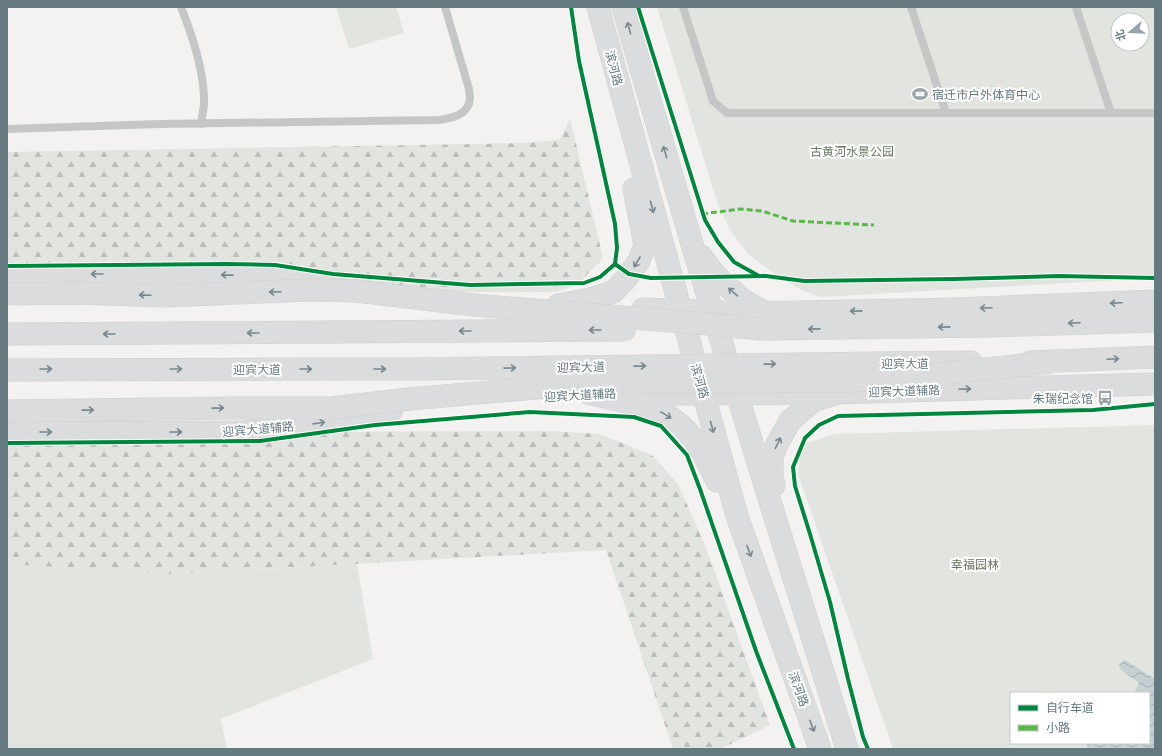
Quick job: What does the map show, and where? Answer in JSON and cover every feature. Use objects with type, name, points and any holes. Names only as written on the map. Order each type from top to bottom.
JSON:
[{"type":"main road","points":[[558,305],[590,299],[613,292],[625,280],[639,261],[645,244],[620,120],[592,7]]},
{"type":"main road","name":"滨河路","points":[[598,7],[737,516],[820,749]]},
{"type":"main road","points":[[623,7],[712,312],[848,749]]},
{"type":"main road","points":[[692,244],[717,277],[743,300],[763,321]]},
{"type":"main road","points":[[7,275],[172,274],[277,277],[558,305],[712,312],[763,321]]},
{"type":"main road","points":[[7,294],[73,293],[166,296],[309,290],[356,291],[474,305],[708,324],[957,309],[1155,301]]},
{"type":"main road","points":[[7,334],[763,321],[988,326],[1155,320]]},
{"type":"main road","name":"迎宾大道","points":[[7,370],[413,369],[1051,362],[1155,357]]},
{"type":"main road","points":[[7,411],[330,408],[409,399],[594,383],[849,381],[917,376],[1051,362]]},
{"type":"main road","name":"迎宾大道辅路","points":[[7,433],[243,432],[287,426],[319,424],[392,410],[588,393],[840,393],[1155,384]]},
{"type":"main road","points":[[588,393],[656,409],[682,426],[693,438],[703,453],[737,516]]},
{"type":"main road","points":[[840,393],[813,401],[790,421],[777,444],[772,457],[772,475],[783,518],[825,645],[852,749]]},
{"type":"lane","points":[[181,7],[197,52],[204,106],[201,124]]},
{"type":"lane","points":[[7,129],[439,120],[453,118],[462,113],[468,105],[470,98],[469,89],[445,7]]},
{"type":"lane","points":[[683,7],[713,101],[727,113],[1155,113]]},
{"type":"lane","points":[[911,7],[946,113]]},
{"type":"lane","points":[[1076,7],[1112,113]]},
{"type":"green space","points":[[336,7],[396,7],[404,33],[349,49]]},
{"type":"green space","name":"古黄河水景公园","points":[[657,7],[1155,7],[1155,278],[821,297],[801,290],[779,277],[749,255],[732,233],[718,205]]},
{"type":"green space","points":[[570,118],[603,258],[578,284],[557,292],[7,293],[7,152],[523,143],[560,140]]},
{"type":"green space","name":"幸福园林","points":[[1155,425],[1155,749],[893,749],[798,474],[802,445],[834,434]]},
{"type":"green space","points":[[551,431],[600,434],[652,455],[678,484],[705,545],[770,725],[720,749],[673,749],[606,550],[174,574],[7,564],[7,433]]},
{"type":"green space","points":[[7,564],[174,574],[357,564],[373,659],[221,719],[227,749],[7,749]]},
{"type":"water","points":[[1125,660],[1155,679],[1155,749],[1088,749],[1086,744],[1150,744],[1150,692],[1134,692],[1139,683],[1121,670],[1119,664]]},
{"type":"marked path","points":[[702,214],[740,209],[762,211],[793,221],[874,225]]},
{"type":"cycle path","points":[[571,7],[579,61],[615,224],[617,248],[615,264]]},
{"type":"cycle path","points":[[638,7],[705,220],[718,242],[734,262],[759,276]]},
{"type":"cycle path","points":[[7,266],[275,265],[333,274],[470,285],[584,283],[600,277],[615,264],[629,274],[651,278],[766,276],[804,281],[1059,276],[1155,278]]},
{"type":"cycle path","points":[[868,749],[863,737],[848,679],[830,602],[795,486],[793,467],[805,438],[819,425],[838,416],[1093,410],[1155,404]]},
{"type":"cycle path","points":[[7,443],[260,441],[375,425],[530,412],[634,417],[661,426],[687,455],[756,651],[794,749]]},
{"type":"place","name":"宿迁市户外体育中心","points":[[920,94]]},
{"type":"place","name":"朱瑞纪念馆","points":[[1105,398]]}]
